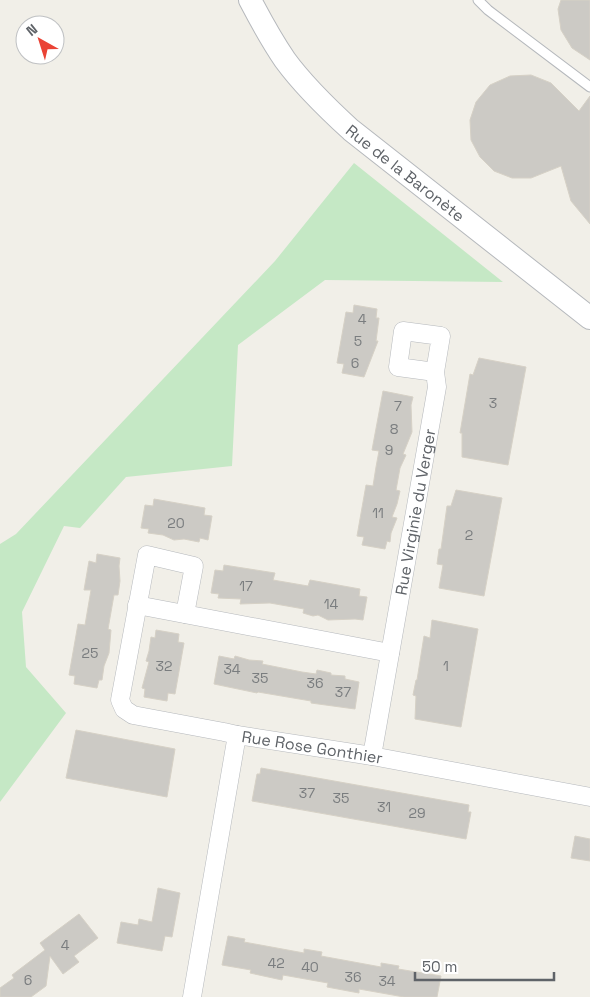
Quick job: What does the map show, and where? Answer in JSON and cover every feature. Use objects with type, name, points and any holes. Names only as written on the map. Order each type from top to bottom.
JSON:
[{"type":"street","name":"Rue de la Baronète","points":[[250,0],[286,60],[306,86],[331,112],[351,130],[590,318]]},
{"type":"street","name":"Rue Virginie du Verger","points":[[372,756],[437,387],[435,372]]},
{"type":"street","points":[[185,614],[194,566],[147,555],[120,700],[124,709],[133,715],[237,735]]},
{"type":"street","points":[[138,605],[390,653]]},
{"type":"street","name":"Rue Rose Gonthier","points":[[192,997],[237,735],[372,756],[590,797]]},
{"type":"lane","points":[[478,0],[488,10],[590,88]]},
{"type":"green space","points":[[354,163],[503,282],[325,280],[238,345],[232,466],[126,477],[80,528],[64,526],[22,612],[26,667],[66,713],[0,802],[0,544],[16,534],[275,261]]},
{"type":"building","points":[[561,0],[590,0],[590,60],[572,48],[561,30],[558,9]]},
{"type":"building","points":[[531,75],[551,83],[579,111],[590,96],[590,224],[571,201],[561,166],[531,178],[512,178],[494,171],[480,157],[471,140],[470,120],[476,102],[490,85],[510,76]]},
{"type":"building","points":[[354,305],[377,309],[376,318],[379,318],[376,341],[378,341],[364,377],[342,373],[344,364],[337,363],[346,312],[353,313]]},
{"type":"building","points":[[479,358],[526,367],[508,465],[462,457],[462,433],[460,433],[470,374],[473,375]]},
{"type":"building","points":[[383,391],[413,397],[411,405],[412,432],[403,454],[406,455],[400,468],[396,490],[400,491],[392,517],[397,518],[391,533],[390,542],[387,541],[385,549],[362,545],[364,537],[357,536],[366,485],[373,486],[379,451],[372,450]]},
{"type":"building","points":[[456,490],[502,498],[484,596],[439,588],[443,565],[437,564],[439,549],[441,549],[447,506],[451,506]]},
{"type":"building","points":[[154,499],[205,508],[204,515],[212,516],[208,540],[200,538],[199,542],[184,539],[174,540],[163,535],[148,533],[149,529],[141,528],[145,505],[153,506]]},
{"type":"building","points":[[97,554],[120,558],[120,581],[118,595],[114,595],[108,629],[111,630],[109,653],[104,666],[102,680],[99,680],[97,688],[74,684],[75,676],[69,675],[78,624],[85,625],[91,590],[84,590],[89,561],[96,563]]},
{"type":"building","points":[[224,565],[275,573],[273,580],[308,586],[310,580],[360,589],[359,596],[367,597],[363,620],[328,620],[318,615],[313,616],[303,613],[304,609],[270,603],[240,604],[241,599],[218,598],[219,594],[211,593],[215,570],[223,571]]},
{"type":"building","points":[[432,620],[478,629],[461,727],[415,719],[416,696],[413,695],[424,636],[430,638]]},
{"type":"building","points":[[156,630],[179,634],[178,642],[184,643],[175,694],[168,693],[167,701],[144,697],[145,689],[142,688],[149,662],[146,661],[151,637],[155,638]]},
{"type":"building","points":[[219,656],[234,659],[235,656],[263,661],[262,664],[302,672],[316,674],[317,670],[331,673],[331,675],[345,676],[345,679],[359,682],[355,709],[311,703],[311,701],[214,684]]},
{"type":"building","points":[[76,730],[175,749],[167,797],[66,778]]},
{"type":"building","points":[[261,768],[469,805],[468,812],[471,812],[466,839],[252,801],[257,774],[260,774]]},
{"type":"building","points":[[575,836],[590,839],[590,861],[571,858]]},
{"type":"building","points":[[158,888],[180,893],[172,937],[165,936],[162,951],[117,943],[121,922],[138,925],[139,919],[152,922]]},
{"type":"building","points":[[79,914],[98,938],[74,956],[79,962],[63,974],[50,956],[46,986],[31,997],[0,997],[0,988],[14,978],[12,975],[45,950],[40,943]]},
{"type":"building","points":[[228,936],[245,939],[244,942],[304,953],[304,949],[322,952],[321,956],[381,967],[381,963],[399,966],[398,969],[441,976],[437,997],[404,997],[359,989],[359,993],[327,987],[328,983],[283,975],[282,980],[250,973],[251,970],[222,965]]}]
